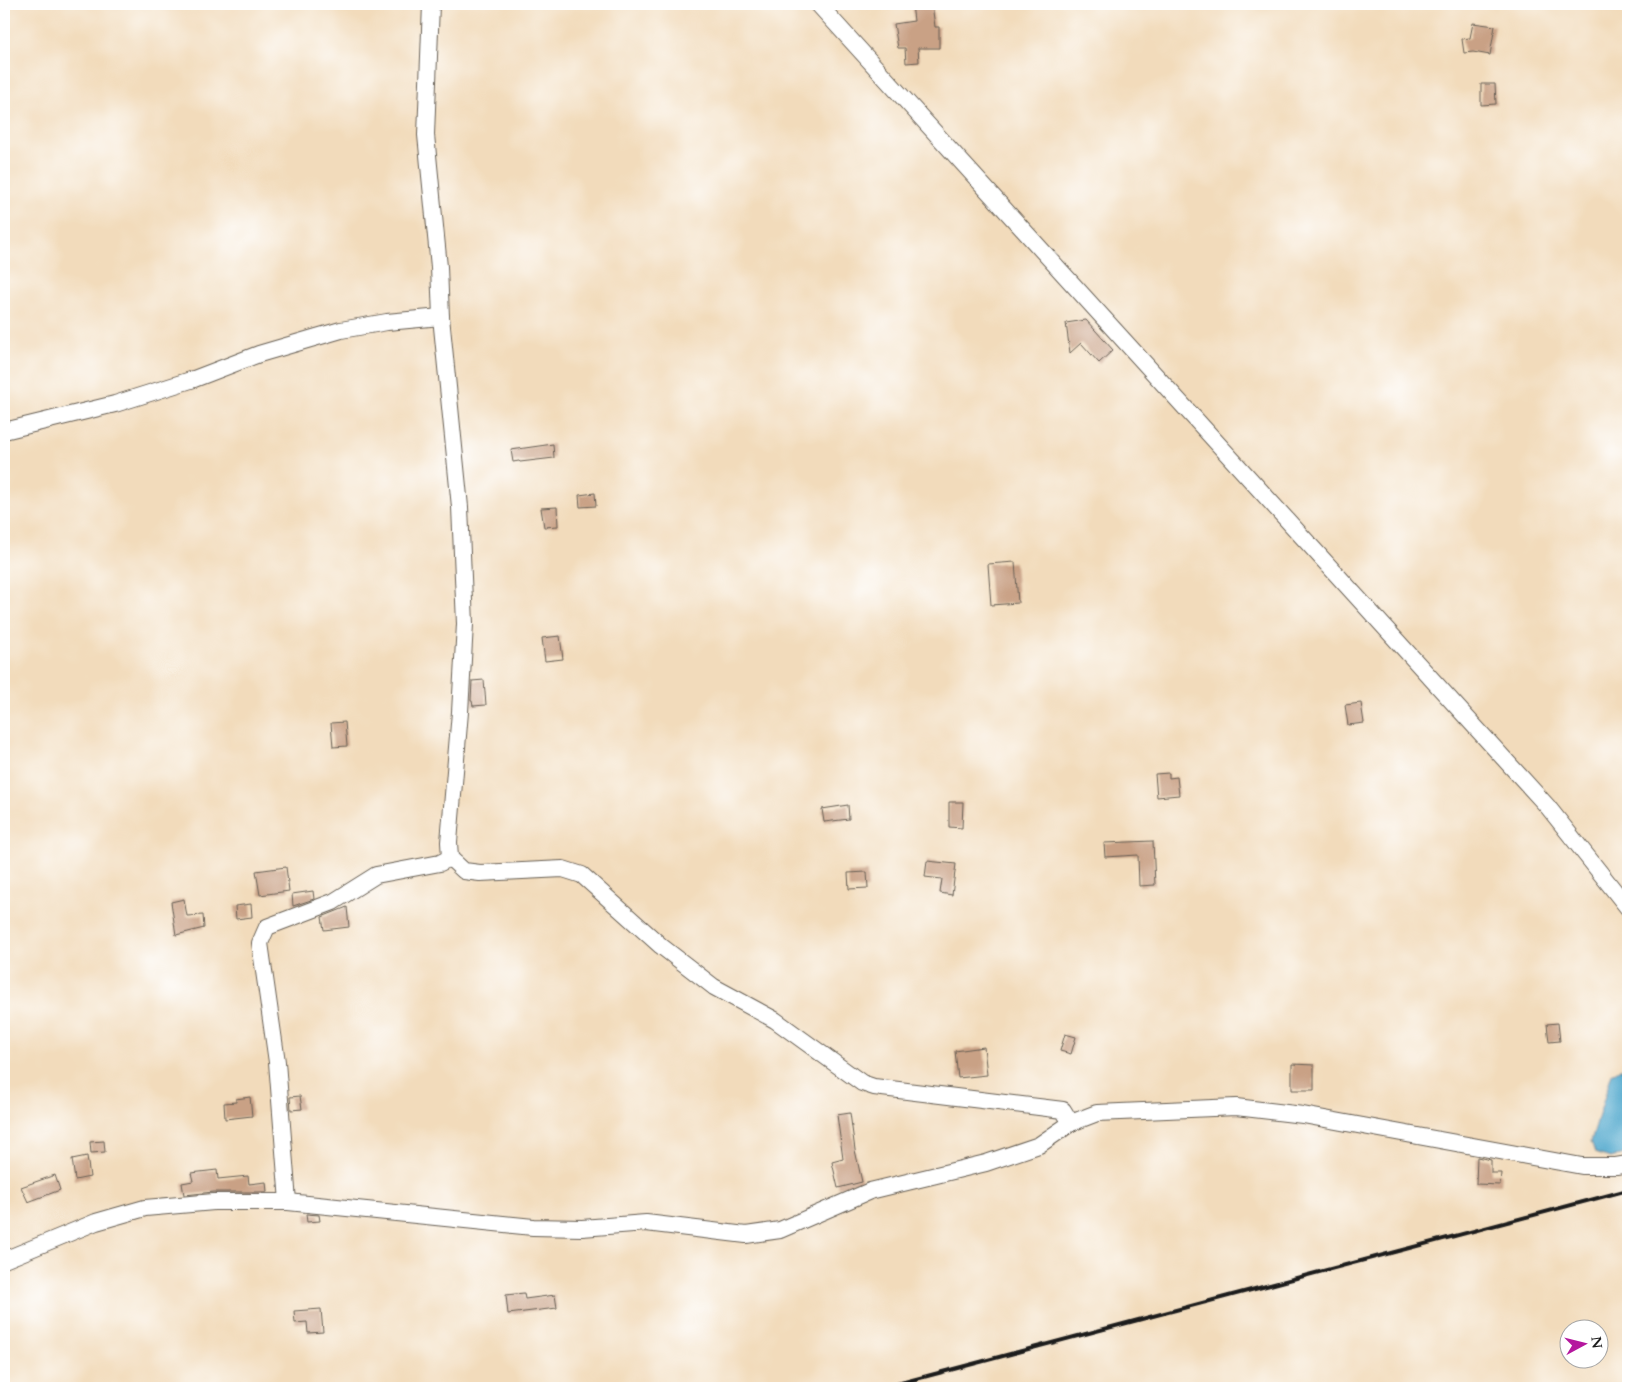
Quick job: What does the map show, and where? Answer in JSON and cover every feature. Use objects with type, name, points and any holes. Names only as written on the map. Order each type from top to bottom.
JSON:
[{"type":"street","points":[[431,4],[426,136],[440,268],[441,317],[460,507],[465,624],[460,712],[448,842],[450,858],[464,871],[480,873],[564,868],[582,875],[661,946],[714,987],[775,1020],[862,1083],[874,1087],[1063,1110],[1071,1122]]},
{"type":"street","points":[[818,4],[1548,807],[1628,908]]},
{"type":"street","points":[[4,430],[116,404],[194,379],[259,354],[341,330],[387,322],[441,317]]},
{"type":"street","points":[[288,1202],[277,1062],[260,943],[267,927],[333,902],[376,875],[440,863],[450,858]]},
{"type":"street","points":[[4,1260],[96,1222],[145,1208],[214,1202],[288,1202],[533,1227],[582,1228],[646,1224],[746,1235],[780,1230],[870,1192],[986,1163],[1039,1145],[1071,1122],[1097,1113],[1236,1107],[1303,1115],[1582,1166],[1628,1164]]},
{"type":"water","points":[[1619,1069],[1628,1069],[1628,1153],[1610,1158],[1595,1153],[1591,1141],[1612,1073]]},
{"type":"building","points":[[912,4],[932,4],[935,27],[939,27],[939,48],[918,48],[919,62],[906,63],[905,48],[898,48],[894,24],[914,21]]},
{"type":"building","points":[[1473,23],[1495,26],[1490,55],[1473,52],[1464,53],[1462,39],[1470,38]]},
{"type":"building","points":[[1481,84],[1495,84],[1496,104],[1481,105]]},
{"type":"building","points":[[1086,320],[1113,350],[1099,363],[1081,343],[1070,353],[1066,323]]},
{"type":"building","points":[[553,444],[554,458],[513,462],[511,450]]},
{"type":"building","points":[[595,493],[596,506],[580,507],[579,495]]},
{"type":"building","points":[[557,507],[558,526],[544,527],[541,508]]},
{"type":"building","points":[[1015,562],[1018,603],[991,605],[988,564]]},
{"type":"building","points":[[560,636],[563,659],[545,661],[542,638]]},
{"type":"building","points":[[484,680],[486,705],[473,706],[471,701],[472,681]]},
{"type":"building","points":[[1361,703],[1364,723],[1348,725],[1345,705]]},
{"type":"building","points":[[345,722],[347,746],[333,747],[331,723]]},
{"type":"building","points":[[1169,773],[1169,778],[1177,777],[1179,795],[1157,797],[1155,774]]},
{"type":"building","points":[[949,802],[963,802],[962,828],[949,827]]},
{"type":"building","points":[[848,805],[849,819],[824,822],[822,809]]},
{"type":"building","points":[[1153,841],[1155,885],[1139,886],[1138,855],[1105,857],[1104,843]]},
{"type":"building","points":[[927,861],[956,864],[952,895],[940,893],[942,879],[925,877]]},
{"type":"building","points":[[286,867],[289,891],[260,895],[256,871]]},
{"type":"building","points":[[867,872],[868,888],[849,889],[848,873]]},
{"type":"building","points":[[313,891],[314,899],[293,906],[292,894]]},
{"type":"building","points":[[184,899],[187,916],[203,915],[204,928],[176,935],[171,902]]},
{"type":"building","points":[[251,904],[252,917],[236,919],[235,906]]},
{"type":"building","points":[[347,907],[349,927],[324,930],[322,917]]},
{"type":"building","points":[[1558,1023],[1560,1041],[1549,1042],[1547,1024]]},
{"type":"building","points":[[1065,1034],[1076,1037],[1071,1054],[1060,1051]]},
{"type":"building","points":[[984,1047],[987,1075],[958,1078],[955,1051]]},
{"type":"building","points":[[1292,1064],[1314,1065],[1314,1090],[1292,1090]]},
{"type":"building","points":[[300,1096],[302,1109],[291,1110],[290,1097]]},
{"type":"building","points":[[250,1097],[252,1116],[225,1119],[224,1103],[236,1102],[236,1099]]},
{"type":"building","points":[[850,1113],[862,1182],[838,1188],[832,1162],[843,1159],[837,1115]]},
{"type":"building","points":[[104,1141],[105,1152],[91,1153],[90,1142]]},
{"type":"building","points":[[87,1156],[90,1177],[75,1180],[72,1159]]},
{"type":"building","points":[[1477,1157],[1491,1160],[1491,1173],[1501,1173],[1500,1185],[1476,1184]]},
{"type":"building","points":[[217,1170],[218,1179],[248,1176],[249,1184],[266,1182],[267,1192],[214,1192],[184,1195],[182,1183],[193,1181],[191,1173]]},
{"type":"building","points":[[55,1175],[60,1190],[28,1202],[21,1187]]},
{"type":"building","points":[[306,1214],[319,1215],[320,1221],[307,1222]]},
{"type":"building","points":[[524,1293],[525,1299],[555,1295],[557,1308],[508,1314],[506,1295]]},
{"type":"building","points":[[321,1309],[323,1332],[308,1333],[307,1322],[295,1323],[294,1311]]},
{"type":"railway","points":[[882,1388],[1628,1190]]}]
